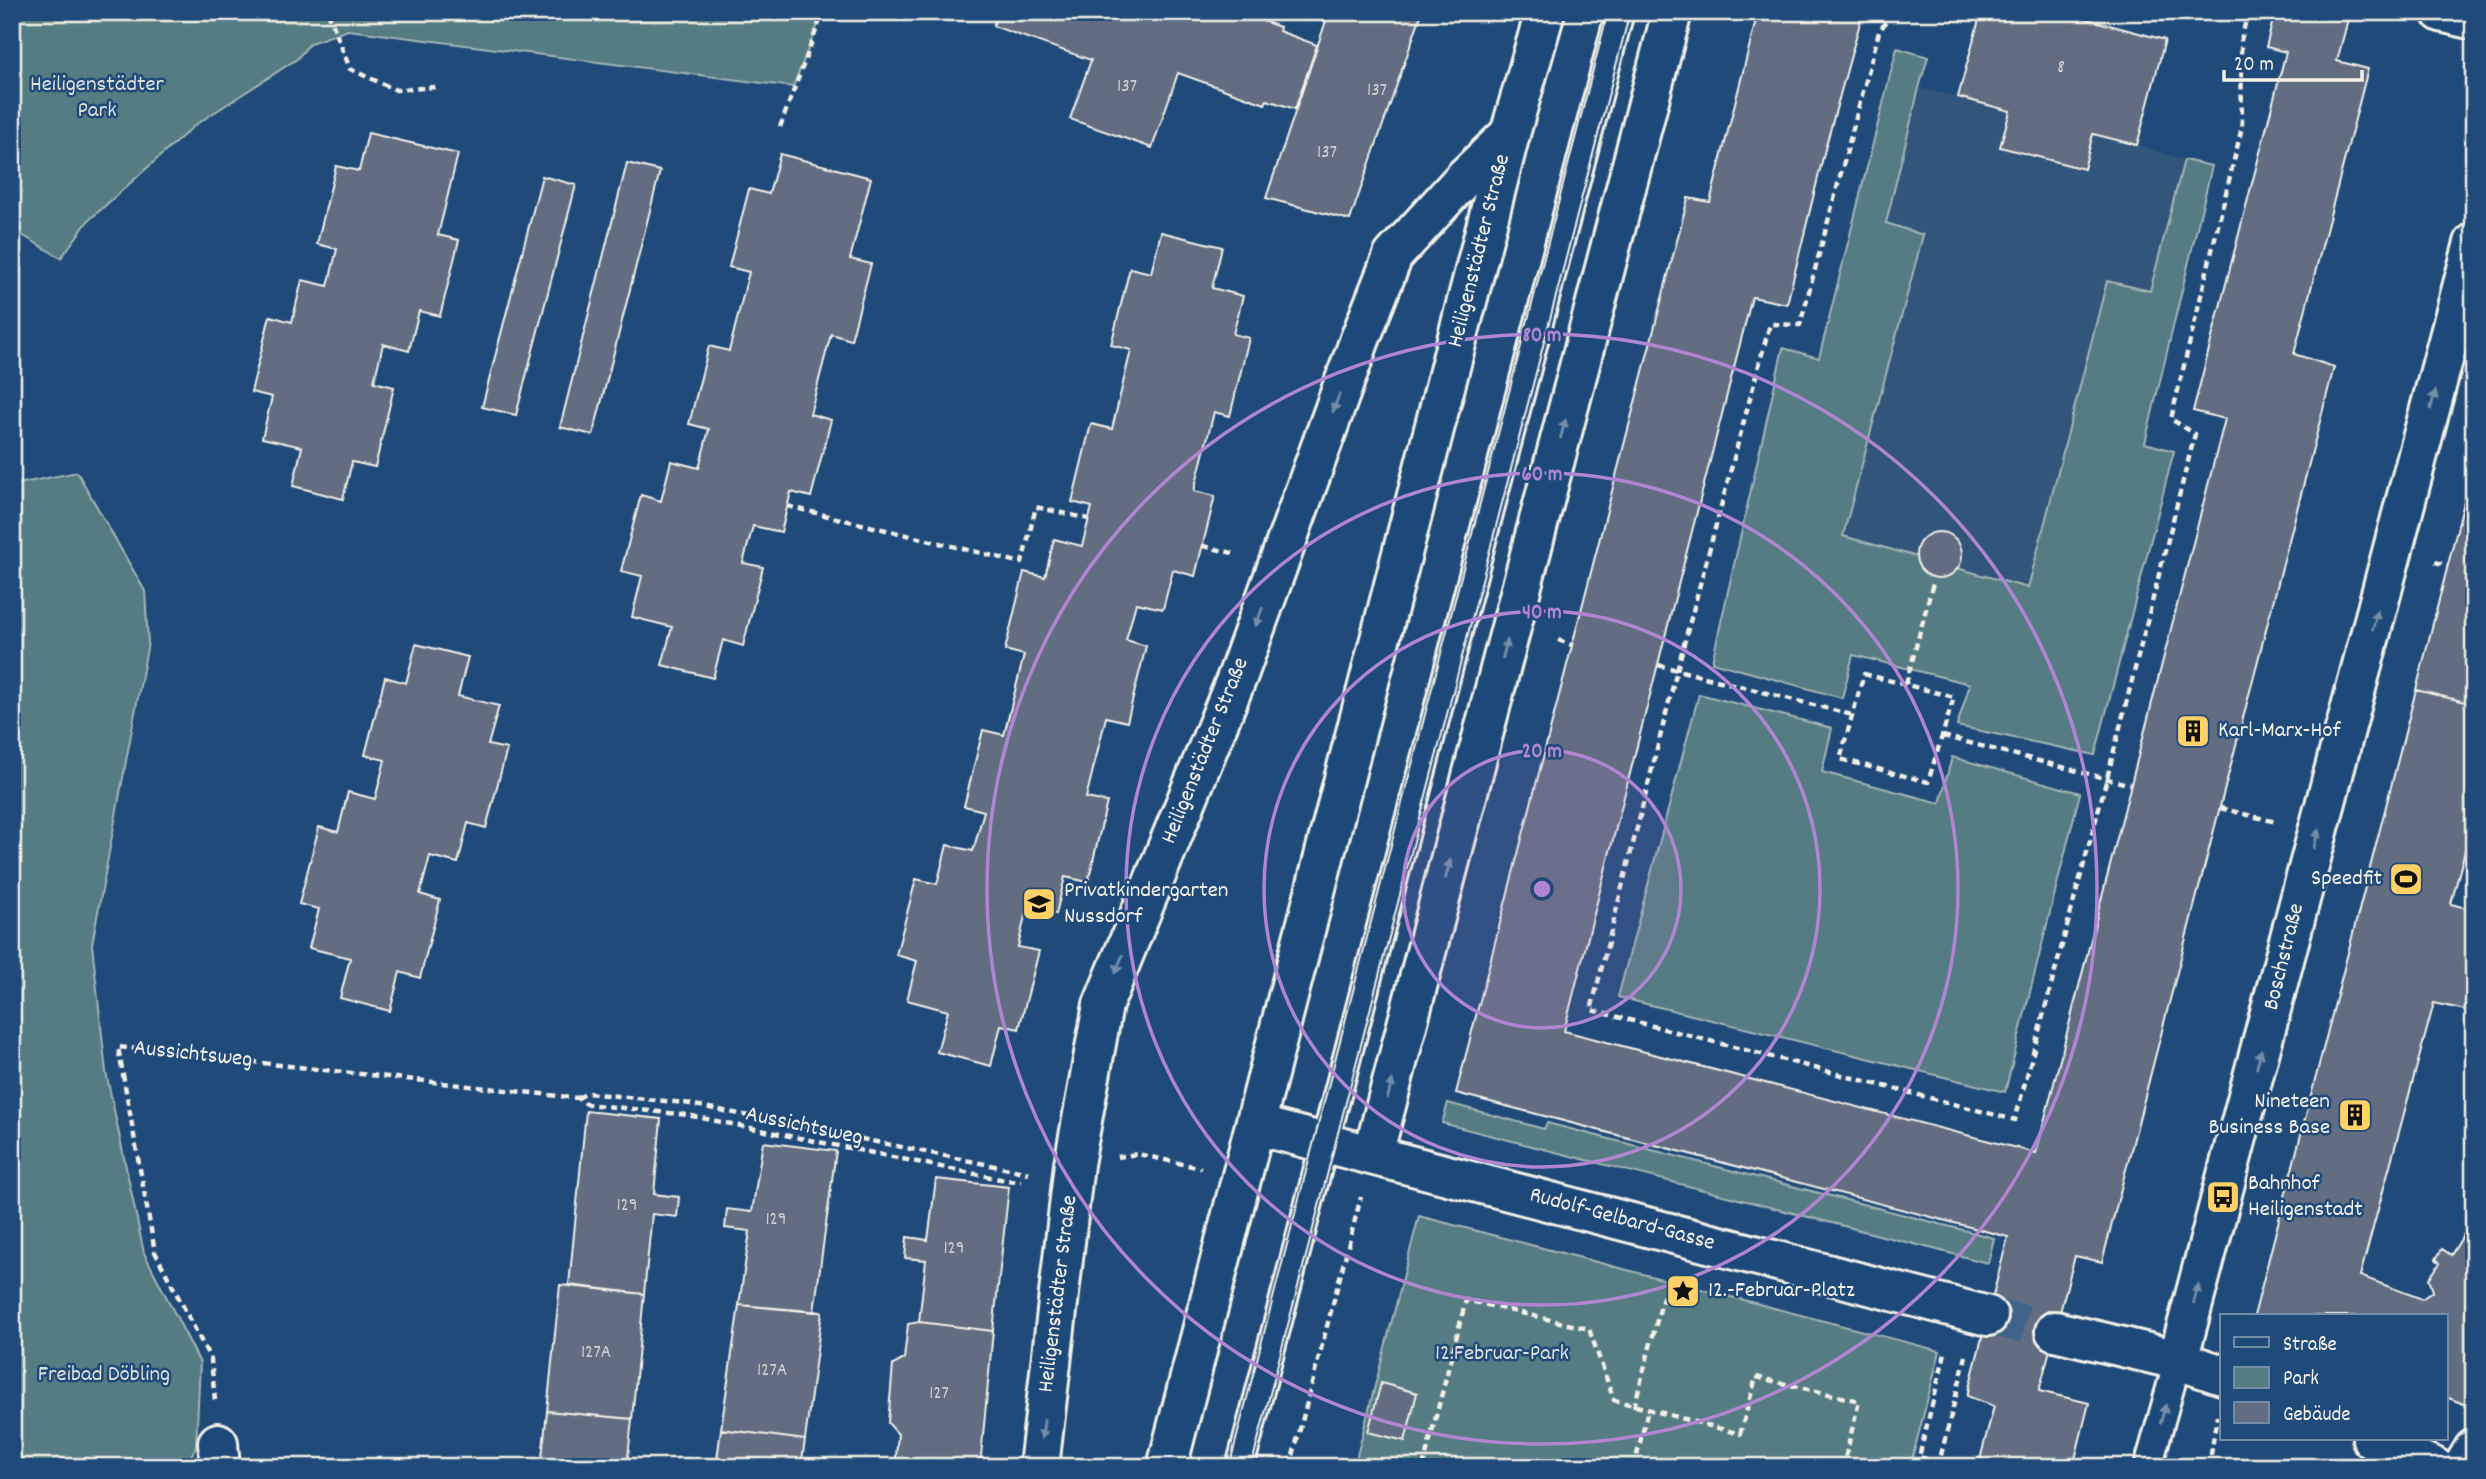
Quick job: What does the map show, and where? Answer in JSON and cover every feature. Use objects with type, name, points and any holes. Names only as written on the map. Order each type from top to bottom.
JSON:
[{"type":"street","name":"Heiligenstädter Straße","points":[[1167,1467],[1510,134],[1545,12]]},
{"type":"street","points":[[1373,1155],[1672,12]]},
{"type":"street","points":[[2441,12],[2474,20]]},
{"type":"street","name":"Heiligenstädter Straße","points":[[1039,1467],[1074,1164],[1102,1005],[1238,675],[1360,339],[1393,256],[1464,178],[1510,134]]},
{"type":"street","name":"Boschstraße","points":[[2178,1360],[2474,243]]},
{"type":"street","name":"Rudolf-Gelbard-Gasse","points":[[1256,1125],[1988,1315]]},
{"type":"street","points":[[2055,1331],[2178,1360],[2220,1392]]},
{"type":"street","points":[[2374,1440],[2434,1467]]},
{"type":"street","points":[[2463,1467],[2474,1449]]},
{"type":"lane","points":[[1240,1467],[1620,12]]},
{"type":"lane","name":"Boschstraße","points":[[2148,1467],[2178,1360]]},
{"type":"path","points":[[328,12],[350,69],[396,90],[436,87]]},
{"type":"path","points":[[780,127],[823,12]]},
{"type":"path","points":[[1892,12],[1879,32],[1800,325],[1770,324],[1677,670],[1591,1010],[2015,1120],[2107,778],[2195,434],[2171,419],[2242,127],[2241,40],[2248,12]]},
{"type":"path","points":[[787,506],[1022,563],[1036,507],[1089,519]]},
{"type":"path","points":[[1203,546],[1224,551]]},
{"type":"path","points":[[1906,684],[1933,583]]},
{"type":"path","points":[[1558,640],[1572,645]]},
{"type":"path","points":[[1658,665],[1852,715]]},
{"type":"path","points":[[1864,674],[1906,684],[1954,697],[1928,782],[1840,759],[1864,674]]},
{"type":"path","points":[[1942,736],[2132,785]]},
{"type":"path","points":[[2220,808],[2318,832]]},
{"type":"path","name":"Aussichtsweg","points":[[219,1455],[211,1360],[155,1252],[118,1047],[577,1098],[587,1104],[687,1115],[1005,1180],[1021,1181]]},
{"type":"path","name":"Aussichtsweg","points":[[577,1098],[587,1093],[685,1103],[1030,1173]]},
{"type":"path","points":[[1106,1159],[1138,1153],[1207,1170]]},
{"type":"path","points":[[1290,1467],[1373,1155]]},
{"type":"path","points":[[1634,1406],[1679,1235]]},
{"type":"path","points":[[1423,1467],[1466,1300],[1589,1329],[1614,1400],[1740,1434],[1756,1377],[1859,1401],[1843,1467]]},
{"type":"path","points":[[1948,1342],[1919,1457],[1939,1464],[1966,1357]]},
{"type":"path","points":[[2209,1467],[2220,1392]]},
{"type":"path","points":[[1634,1467],[1648,1410]]},
{"type":"shaded area","points":[[1981,12],[2061,12],[2165,40],[2137,145],[2184,160],[2150,291],[2107,281],[2028,588],[1957,569],[1961,556],[1960,548],[1956,541],[1944,533],[1933,533],[1924,538],[1916,557],[1842,536],[1923,235],[1886,223],[1919,88],[1958,97]]},
{"type":"green space","name":"Heiligenstädter Park","points":[[12,12],[823,12],[793,87],[348,30],[310,43],[297,59],[195,125],[88,221],[61,258],[12,229]]},
{"type":"green space","points":[[1897,48],[1928,57],[1886,223],[1923,235],[1843,536],[2028,588],[2107,281],[2150,291],[2184,160],[2212,166],[2145,443],[2174,451],[2095,755],[1957,726],[1970,684],[1853,655],[1842,698],[1712,662],[1783,348],[1819,358]]},
{"type":"green space","name":"Freibad Döbling","points":[[77,472],[145,591],[148,643],[92,944],[106,1072],[144,1253],[200,1363],[196,1447],[185,1467],[12,1467],[12,485]]},
{"type":"green space","points":[[1699,694],[1832,728],[1822,772],[1940,803],[1952,757],[2080,793],[2005,1092],[1618,997]]},
{"type":"green space","points":[[1448,1103],[1544,1129],[1547,1123],[1994,1238],[1988,1263],[1442,1123]]},
{"type":"green space","name":"12.Februar-Park","points":[[1419,1216],[1940,1351],[1910,1467],[1354,1467]]},
{"type":"building","points":[[998,12],[1238,12],[1280,27],[1279,31],[1317,45],[1295,109],[1267,100],[1265,104],[1178,73],[1152,148],[1070,119],[1091,60],[993,26]]},
{"type":"building","points":[[1329,12],[1422,12],[1350,220],[1266,198]]},
{"type":"building","name":"Karl-Marx-Hof","points":[[1758,12],[1863,12],[1825,149],[1787,304],[1752,297],[1564,1031],[2036,1153],[2225,419],[2193,411],[2286,52],[2266,47],[2275,12],[2350,12],[2337,61],[2368,69],[2294,354],[2334,367],[2102,1262],[2075,1256],[2039,1391],[2089,1403],[2073,1467],[1978,1467],[1994,1406],[1967,1396],[2008,1237],[1456,1093],[1688,198],[1710,202]]},
{"type":"building","points":[[1981,12],[2061,12],[2165,40],[2137,145],[2093,134],[2084,169],[2000,147],[2010,111],[1958,97]]},
{"type":"building","points":[[368,133],[458,154],[438,235],[459,240],[440,316],[419,311],[409,351],[383,344],[374,382],[394,387],[375,467],[352,462],[343,499],[293,486],[302,447],[262,438],[272,397],[251,392],[270,316],[292,322],[302,280],[328,286],[337,249],[317,244],[336,166],[359,171]]},
{"type":"building","points":[[780,154],[871,178],[850,259],[871,264],[851,340],[831,334],[810,414],[831,420],[811,497],[791,492],[781,532],[753,526],[743,563],[763,567],[743,646],[723,640],[713,678],[662,665],[672,627],[632,617],[642,576],[621,571],[641,495],[661,501],[671,461],[699,468],[709,429],[689,424],[709,346],[729,351],[749,272],[729,267],[749,189],[769,194]]},
{"type":"building","points":[[627,163],[660,171],[593,435],[560,427]]},
{"type":"building","points":[[542,176],[576,185],[516,415],[482,407]]},
{"type":"building","points":[[1161,232],[1222,247],[1212,288],[1243,296],[1233,334],[1249,338],[1230,416],[1214,412],[1194,491],[1215,496],[1195,576],[1173,570],[1163,609],[1136,603],[1126,640],[1146,646],[1127,722],[1106,717],[1086,798],[1107,802],[1088,882],[1065,877],[1056,914],[1027,907],[1018,947],[1039,951],[1019,1029],[1001,1025],[991,1066],[937,1052],[948,1011],[907,1000],[917,961],[896,955],[916,879],[937,884],[947,845],[973,851],[984,811],[964,806],[983,730],[1004,735],[1024,655],[1005,650],[1024,572],[1045,577],[1054,539],[1082,546],[1092,507],[1072,502],[1091,424],[1112,429],[1131,350],[1111,345],[1130,268],[1151,273]]},
{"type":"building","points":[[2474,463],[2474,704],[2416,690]]},
{"type":"building","points":[[1939,532],[1955,539],[1962,555],[1955,571],[1939,578],[1923,571],[1916,555],[1923,539]]},
{"type":"building","points":[[416,644],[468,657],[458,696],[499,706],[488,745],[507,749],[486,828],[468,823],[458,863],[430,856],[420,894],[440,900],[420,978],[400,972],[390,1011],[340,998],[350,958],[309,948],[319,909],[299,904],[319,827],[338,832],[348,792],[375,799],[385,760],[365,755],[385,677],[406,683]]},
{"type":"building","name":"Nineteen Business Base","points":[[2416,690],[2474,704],[2474,816],[2451,904],[2474,910],[2474,1012],[2434,1003],[2360,1276],[2422,1299],[2433,1291],[2429,1279],[2440,1263],[2436,1259],[2442,1249],[2451,1255],[2474,1218],[2474,1392],[2466,1405],[2448,1398],[2448,1314],[2255,1314]]},
{"type":"building","points":[[586,1111],[661,1119],[654,1194],[679,1197],[677,1217],[652,1214],[644,1294],[569,1285]]},
{"type":"building","points":[[763,1142],[836,1151],[814,1312],[739,1305],[750,1231],[725,1228],[727,1209],[752,1212]]},
{"type":"building","points":[[936,1179],[1009,1187],[993,1331],[919,1322],[926,1260],[905,1258],[907,1237],[928,1240]]},
{"type":"building","points":[[560,1285],[644,1294],[632,1419],[547,1411]]},
{"type":"building","points":[[739,1305],[822,1312],[805,1440],[721,1429]]},
{"type":"building","points":[[919,1322],[993,1331],[980,1467],[895,1467],[898,1434],[888,1423],[893,1365],[904,1359],[908,1324]]},
{"type":"building","points":[[1381,1383],[1417,1393],[1405,1441],[1368,1432]]},
{"type":"building","points":[[547,1411],[632,1419],[627,1467],[541,1467]]},
{"type":"building","points":[[721,1429],[805,1440],[801,1467],[716,1467]]},
{"type":"tunnel","points":[[1988,1316],[2055,1331]]},
{"type":"tram line","points":[[1229,1467],[1608,12]]},
{"type":"tram line","points":[[1251,1467],[1630,12]]},
{"type":"place","name":"Karl-Marx-Hof","points":[[2193,731]]},
{"type":"place","name":"Speedfit","points":[[2406,879]]},
{"type":"place","name":"Privatkindergarten Nussdorf","points":[[1039,904]]},
{"type":"place","name":"Nineteen Business Base","points":[[2355,1115]]},
{"type":"place","name":"Bahnhof Heiligenstadt","points":[[2223,1197]]},
{"type":"place","name":"12.-Februar-Platz","points":[[1683,1291]]}]
